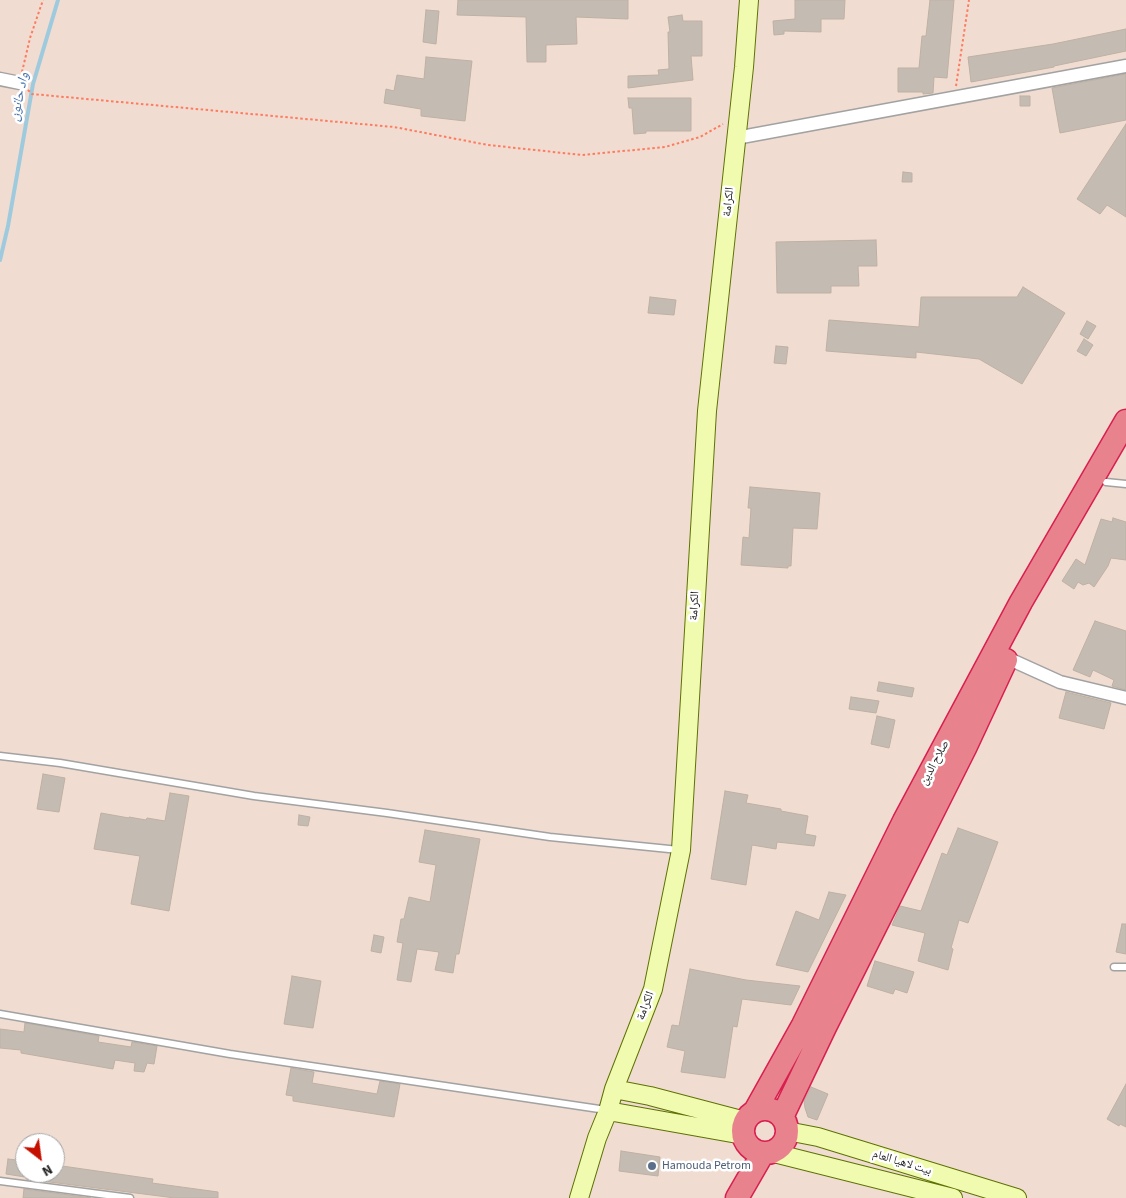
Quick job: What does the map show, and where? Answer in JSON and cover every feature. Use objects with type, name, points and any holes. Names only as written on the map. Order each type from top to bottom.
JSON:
[{"type":"highway","name":"صلاح الدين","points":[[748,1122],[803,1025],[904,821],[1003,636],[1126,421]]},
{"type":"highway","name":"صلاح الدين","points":[[784,1124],[824,1027],[965,748],[1007,658],[1116,483],[1126,451]]},
{"type":"highway","points":[[737,1198],[766,1153],[782,1144],[784,1124],[770,1109],[748,1122],[745,1142],[750,1147],[766,1153]]},
{"type":"main road","name":"الكرامة","points":[[579,1198],[614,1089],[653,989],[681,850],[707,411],[750,0]]},
{"type":"main road","points":[[626,1058],[630,1075],[650,1096]]},
{"type":"main road","points":[[614,1089],[650,1096],[748,1122]]},
{"type":"main road","points":[[608,1111],[645,1117],[748,1122]]},
{"type":"main road","points":[[597,1138],[621,1122],[645,1117]]},
{"type":"main road","name":"بيت لاهيا العام","points":[[784,1124],[818,1138],[1016,1198]]},
{"type":"main road","points":[[766,1153],[953,1198]]},
{"type":"street","points":[[736,138],[1126,66]]},
{"type":"street","points":[[0,78],[20,83]]},
{"type":"street","points":[[1007,658],[1060,682],[1126,698]]},
{"type":"lane","points":[[0,756],[60,763],[254,796],[550,837],[681,850]]},
{"type":"lane","points":[[1114,967],[1126,968]]},
{"type":"lane","points":[[0,1014],[258,1058],[608,1111]]},
{"type":"lane","points":[[0,1181],[130,1198]]},
{"type":"path","points":[[43,0],[30,38],[20,83],[32,94],[394,128],[488,145],[582,155],[665,147],[700,137],[739,115]]},
{"type":"path","points":[[954,98],[969,0]]},
{"type":"shaded area","points":[[0,0],[1126,0],[1126,1198],[0,1198]]},
{"type":"building","points":[[458,0],[628,0],[628,19],[576,17],[577,44],[546,45],[546,62],[527,62],[526,17],[457,15]]},
{"type":"building","points":[[795,0],[845,0],[844,19],[821,19],[821,32],[784,31],[784,34],[774,35],[773,21],[795,19]]},
{"type":"building","points":[[930,0],[954,0],[947,78],[934,77],[933,93],[898,92],[898,68],[919,68],[922,36],[926,36]]},
{"type":"building","points":[[426,10],[439,11],[436,44],[423,42]]},
{"type":"building","points":[[682,15],[683,21],[702,21],[702,56],[691,56],[693,80],[628,88],[628,76],[659,75],[658,70],[669,69],[668,32],[670,32],[668,17]]},
{"type":"building","points":[[1126,29],[1126,51],[1054,67],[971,82],[968,57],[1053,44]]},
{"type":"building","points":[[426,57],[472,61],[465,121],[421,116],[421,109],[384,103],[386,89],[394,91],[397,75],[424,79]]},
{"type":"building","points":[[1126,74],[1126,120],[1060,133],[1052,88]]},
{"type":"building","points":[[1020,96],[1030,96],[1030,106],[1020,106]]},
{"type":"building","points":[[628,98],[691,98],[691,131],[646,131],[646,133],[634,134],[632,108],[629,108]]},
{"type":"building","points":[[1126,124],[1126,217],[1107,205],[1100,214],[1077,199]]},
{"type":"building","points":[[903,172],[912,173],[912,182],[902,182]]},
{"type":"building","points":[[876,240],[877,266],[858,266],[859,286],[831,286],[831,293],[777,293],[776,242]]},
{"type":"building","points":[[1023,287],[1065,313],[1022,384],[979,359],[916,352],[916,358],[826,351],[829,320],[919,327],[921,297],[1017,297]]},
{"type":"building","points":[[650,297],[676,300],[674,315],[648,313]]},
{"type":"building","points":[[1087,321],[1096,326],[1088,339],[1080,334]]},
{"type":"building","points":[[1084,339],[1093,345],[1086,356],[1077,351]]},
{"type":"building","points":[[776,346],[788,347],[786,364],[774,363]]},
{"type":"building","points":[[750,487],[820,493],[817,529],[793,528],[791,566],[788,566],[788,568],[741,565],[743,537],[749,538],[751,508],[748,508]]},
{"type":"building","points":[[1113,518],[1126,522],[1126,560],[1111,558],[1094,587],[1089,583],[1083,585],[1078,582],[1074,589],[1062,581],[1076,559],[1085,565],[1101,519],[1112,522]]},
{"type":"building","points":[[1095,621],[1126,631],[1126,690],[1112,686],[1114,680],[1093,670],[1090,677],[1073,670]]},
{"type":"building","points":[[879,682],[914,688],[912,697],[877,691]]},
{"type":"building","points":[[1066,692],[1111,703],[1104,729],[1059,718]]},
{"type":"building","points":[[851,697],[879,701],[876,713],[849,709]]},
{"type":"building","points":[[877,716],[895,720],[889,748],[871,744]]},
{"type":"building","points":[[43,774],[65,778],[59,812],[37,809]]},
{"type":"building","points":[[725,791],[748,795],[746,803],[808,816],[805,834],[816,836],[814,846],[777,842],[776,849],[752,845],[746,885],[711,879]]},
{"type":"building","points":[[170,793],[189,796],[169,911],[131,904],[140,856],[94,849],[101,813],[165,821]]},
{"type":"building","points":[[299,815],[310,817],[308,826],[298,825]]},
{"type":"building","points":[[958,828],[998,842],[968,923],[959,920],[951,948],[953,949],[948,970],[918,961],[925,933],[892,925],[900,906],[921,911],[942,853],[947,855]]},
{"type":"building","points":[[425,830],[480,839],[459,954],[456,954],[453,973],[435,970],[439,952],[417,949],[411,982],[397,980],[403,943],[397,942],[401,919],[404,919],[409,897],[430,902],[436,865],[419,862]]},
{"type":"building","points":[[829,892],[846,895],[808,972],[776,965],[796,911],[819,920]]},
{"type":"building","points":[[1122,924],[1126,924],[1126,954],[1116,952]]},
{"type":"building","points":[[374,935],[384,937],[381,953],[371,951]]},
{"type":"building","points":[[875,961],[914,972],[907,993],[895,989],[893,994],[867,986]]},
{"type":"building","points":[[690,969],[746,980],[800,986],[791,1005],[742,999],[737,1027],[733,1026],[725,1078],[681,1072],[685,1051],[667,1047],[672,1025],[679,1026]]},
{"type":"building","points":[[292,976],[321,981],[313,1028],[284,1024]]},
{"type":"building","points":[[25,1023],[99,1036],[98,1042],[131,1047],[132,1042],[157,1046],[154,1064],[147,1063],[144,1072],[134,1071],[135,1063],[115,1060],[113,1069],[21,1053],[21,1050],[0,1048],[0,1029],[24,1032]]},
{"type":"building","points":[[291,1068],[314,1072],[312,1083],[377,1094],[380,1081],[400,1084],[394,1117],[293,1101],[293,1096],[286,1095]]},
{"type":"building","points":[[1126,1084],[1126,1127],[1120,1124],[1119,1126],[1107,1119]]},
{"type":"building","points":[[811,1087],[828,1094],[817,1120],[808,1117],[805,1108],[804,1101]]},
{"type":"building","points":[[621,1151],[660,1157],[658,1176],[619,1171]]},
{"type":"building","points":[[8,1159],[15,1160],[15,1175],[6,1174]]},
{"type":"building","points":[[65,1166],[153,1179],[152,1183],[218,1192],[218,1198],[175,1198],[57,1183],[65,1183]]},
{"type":"building","points":[[24,1189],[91,1198],[23,1198]]},
{"type":"waterway","name":"واد حانون","points":[[0,260],[8,226],[33,84],[58,0]]},
{"type":"place","name":"Hamouda Petrom","points":[[652,1166]]}]
